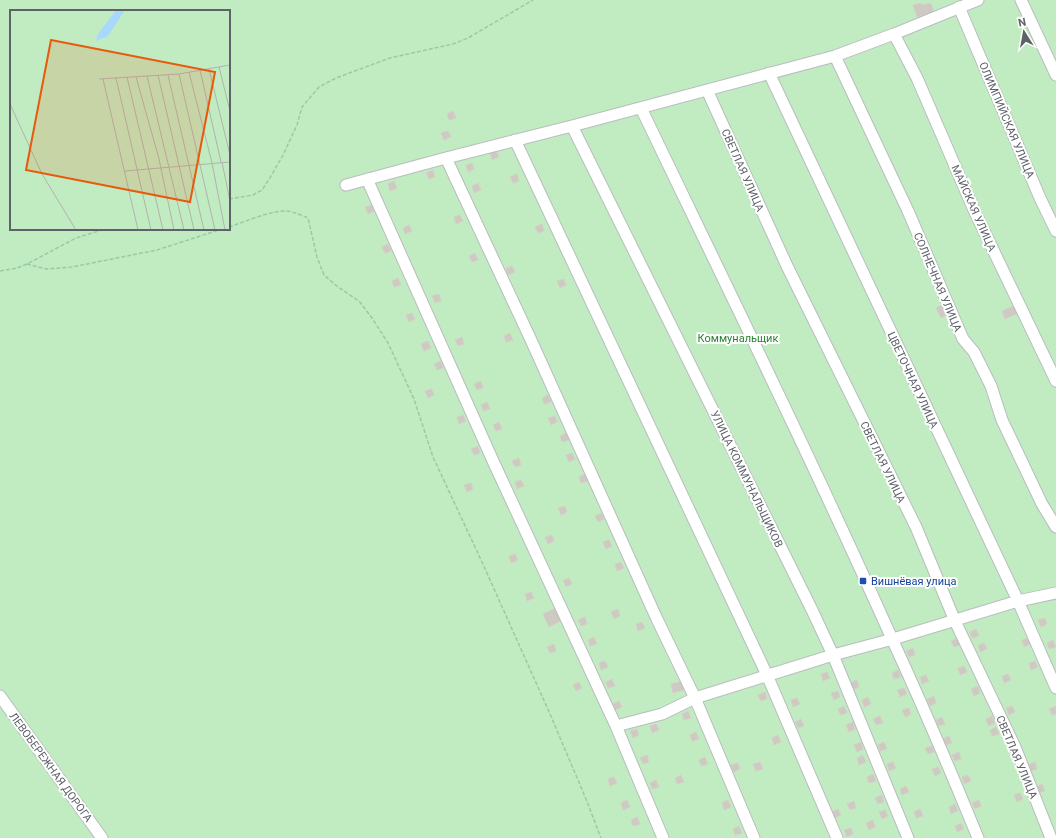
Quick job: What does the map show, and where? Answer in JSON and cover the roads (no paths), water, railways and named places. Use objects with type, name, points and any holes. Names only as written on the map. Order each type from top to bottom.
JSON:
[{"type":"street","points":[[346,185],[835,56],[978,0]]},
{"type":"street","points":[[1020,0],[1056,75]]},
{"type":"street","name":"ОЛИМПИЙСКАЯ УЛИЦА","points":[[959,7],[1037,191],[1056,231]]},
{"type":"street","name":"МАЙСКАЯ УЛИЦА","points":[[894,34],[917,78],[974,210],[1056,381]]},
{"type":"street","name":"СОЛНЕЧНАЯ УЛИЦА","points":[[835,56],[908,211],[963,340],[974,352],[988,379],[1002,420],[1042,504],[1056,527]]},
{"type":"street","name":"ЦВЕТОЧНАЯ УЛИЦА","points":[[769,74],[1018,602],[1056,688]]},
{"type":"street","name":"СВЕТЛАЯ УЛИЦА","points":[[707,90],[787,266],[916,527],[955,620],[1015,747],[1050,838]]},
{"type":"street","points":[[641,108],[797,432],[893,639],[978,838]]},
{"type":"street","name":"УЛИЦА КОММУНАЛЬЩИКОВ","points":[[572,126],[812,610],[833,655],[908,838]]},
{"type":"street","points":[[515,140],[767,675],[837,838]]},
{"type":"street","points":[[446,158],[531,340],[656,617],[696,698],[754,838]]},
{"type":"street","points":[[367,179],[493,461],[616,726],[663,838]]},
{"type":"street","points":[[616,726],[662,714],[696,698],[767,675],[1056,592]]},
{"type":"street","name":"ЛЕВОБЕРЕЖНАЯ ДОРОГА","points":[[0,696],[102,838]]},
{"type":"place","name":"Вишнёвая улица","points":[[863,581]]},
{"type":"park label","name":"Коммунальщик","points":[[738,338]]}]
